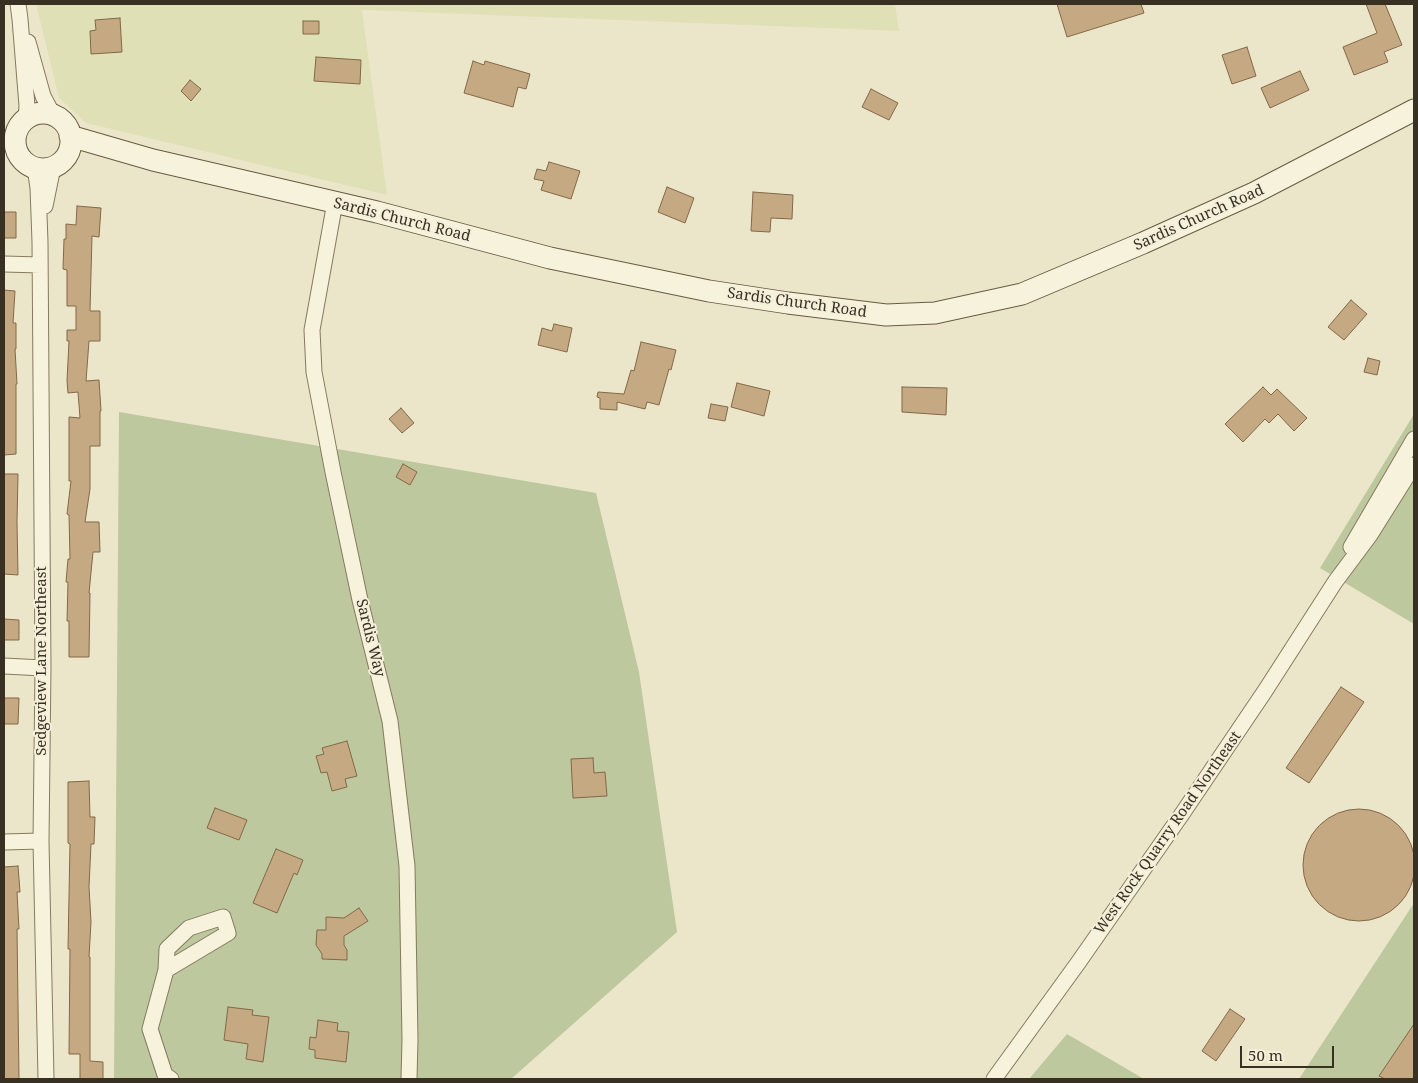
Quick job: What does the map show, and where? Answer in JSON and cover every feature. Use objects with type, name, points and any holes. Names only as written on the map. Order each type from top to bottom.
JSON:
[{"type":"street","points":[[16,124],[34,114],[44,113],[53,115],[61,120],[67,127],[56,156],[28,164],[10,149],[15,142],[16,124],[27,106],[18,4]]},
{"type":"street","points":[[20,19],[43,96],[53,115]]},
{"type":"street","name":"Sardis Church Road","points":[[56,156],[153,160],[335,202],[550,258],[709,291],[886,315],[935,313],[1022,294],[1254,193],[1414,110]]},
{"type":"street","name":"Sedgeview Lane Northeast","points":[[46,1079],[42,841],[43,668],[38,188],[56,156]]},
{"type":"street","name":"Sardis Way","points":[[335,202],[312,330],[314,372],[360,600],[390,720],[407,866],[409,1079]]},
{"type":"street","points":[[4,264],[40,265]]},
{"type":"street","name":"West Rock Quarry Road Northeast","points":[[1335,582],[1356,537],[1414,439]]},
{"type":"street","name":"West Rock Quarry Road Northeast","points":[[994,1079],[1078,964],[1188,806],[1335,582],[1370,535],[1414,466]]},
{"type":"street","points":[[4,666],[43,668]]},
{"type":"street","points":[[4,842],[42,841]]},
{"type":"street","points":[[166,970],[150,1030],[165,1075],[171,1079]]},
{"type":"green space","points":[[36,4],[895,4],[899,31],[362,10],[387,195],[86,123],[59,98]]},
{"type":"green space","points":[[119,412],[596,493],[639,672],[677,932],[511,1079],[114,1079]]},
{"type":"green space","points":[[1414,414],[1414,624],[1320,568]]},
{"type":"green space","points":[[1414,903],[1414,1079],[1299,1079]]},
{"type":"green space","points":[[1067,1034],[1144,1079],[1029,1079]]},
{"type":"building","points":[[1057,4],[1141,4],[1144,13],[1067,37]]},
{"type":"building","points":[[1366,4],[1385,4],[1402,45],[1384,52],[1388,62],[1354,75],[1343,47],[1377,33]]},
{"type":"building","points":[[120,18],[122,52],[91,54],[90,31],[96,30],[95,20]]},
{"type":"building","points":[[303,21],[319,21],[319,34],[303,34]]},
{"type":"building","points":[[1247,47],[1256,76],[1232,84],[1222,55]]},
{"type":"building","points":[[316,57],[361,60],[360,84],[314,81]]},
{"type":"building","points":[[473,61],[484,65],[485,61],[530,74],[526,89],[518,87],[513,107],[464,93]]},
{"type":"building","points":[[1300,71],[1309,90],[1270,108],[1261,88]]},
{"type":"building","points":[[190,80],[201,89],[191,101],[181,91]]},
{"type":"building","points":[[871,89],[898,103],[889,120],[862,107]]},
{"type":"building","points":[[549,162],[580,171],[571,199],[541,190],[544,181],[534,179],[537,169],[546,171]]},
{"type":"building","points":[[667,187],[694,198],[685,223],[658,212]]},
{"type":"building","points":[[753,192],[793,195],[792,219],[771,218],[770,232],[751,231]]},
{"type":"building","points":[[77,206],[101,208],[99,237],[92,236],[90,311],[100,311],[100,341],[89,341],[86,381],[99,380],[101,411],[100,446],[90,446],[90,489],[85,522],[99,522],[100,552],[93,552],[89,593],[89,657],[69,657],[69,621],[67,621],[68,582],[66,582],[68,559],[70,559],[69,515],[67,514],[71,481],[69,481],[69,417],[80,418],[78,392],[68,393],[69,341],[67,341],[67,330],[76,330],[76,306],[67,306],[67,270],[63,269],[66,224],[76,225]]},
{"type":"building","points":[[4,212],[16,212],[16,238],[4,238]]},
{"type":"building","points":[[4,290],[15,291],[13,323],[16,323],[17,384],[16,454],[4,455]]},
{"type":"building","points":[[1351,300],[1367,314],[1344,340],[1328,327]]},
{"type":"building","points":[[554,324],[572,328],[567,352],[538,345],[542,328],[552,331]]},
{"type":"building","points":[[641,342],[676,350],[659,405],[647,402],[645,409],[617,402],[617,410],[600,409],[600,398],[597,397],[598,392],[624,394],[631,370],[634,371]]},
{"type":"building","points":[[1368,358],[1380,361],[1377,375],[1364,372]]},
{"type":"building","points":[[737,383],[770,391],[764,416],[731,407]]},
{"type":"building","points":[[902,387],[947,388],[946,415],[902,412]]},
{"type":"building","points":[[1263,387],[1271,395],[1277,389],[1307,418],[1294,431],[1278,414],[1269,423],[1265,419],[1243,442],[1225,424]]},
{"type":"building","points":[[711,404],[728,407],[725,421],[708,418]]},
{"type":"building","points":[[401,408],[414,423],[402,433],[389,419]]},
{"type":"building","points":[[403,464],[417,472],[410,485],[396,477]]},
{"type":"building","points":[[4,474],[18,474],[18,575],[4,574]]},
{"type":"building","points":[[4,619],[19,620],[19,640],[4,640]]},
{"type":"building","points":[[1341,687],[1364,702],[1309,783],[1286,768]]},
{"type":"building","points":[[4,698],[19,698],[18,724],[4,724]]},
{"type":"building","points":[[347,741],[357,776],[345,779],[347,787],[332,791],[327,772],[321,773],[316,756],[324,754],[322,748]]},
{"type":"building","points":[[593,758],[594,773],[605,772],[607,796],[573,798],[571,759]]},
{"type":"building","points":[[89,781],[90,817],[95,817],[94,844],[91,844],[89,887],[91,922],[89,957],[90,1061],[103,1062],[103,1079],[80,1079],[80,1054],[69,1054],[70,844],[68,843],[68,782]]},
{"type":"building","points":[[215,808],[247,820],[239,840],[207,828]]},
{"type":"building","points":[[1359,809],[1380,813],[1398,826],[1411,844],[1415,865],[1411,886],[1398,904],[1380,917],[1359,921],[1338,917],[1320,904],[1307,886],[1303,865],[1307,844],[1320,826],[1338,813]]},
{"type":"building","points":[[276,849],[303,860],[297,875],[294,873],[277,913],[253,903]]},
{"type":"building","points":[[18,866],[20,892],[17,892],[19,929],[17,929],[19,1079],[4,1079],[4,867]]},
{"type":"building","points":[[359,908],[368,921],[344,936],[347,960],[322,959],[322,954],[316,945],[317,930],[326,930],[326,917],[344,918]]},
{"type":"building","points":[[228,1007],[253,1010],[252,1015],[269,1017],[263,1062],[246,1059],[248,1044],[224,1040]]},
{"type":"building","points":[[1230,1009],[1245,1019],[1216,1061],[1202,1051]]},
{"type":"building","points":[[318,1020],[338,1023],[337,1031],[349,1032],[346,1062],[315,1058],[315,1050],[309,1049],[310,1037],[316,1038]]},
{"type":"building","points":[[1414,1024],[1414,1079],[1385,1079],[1379,1076]]}]
